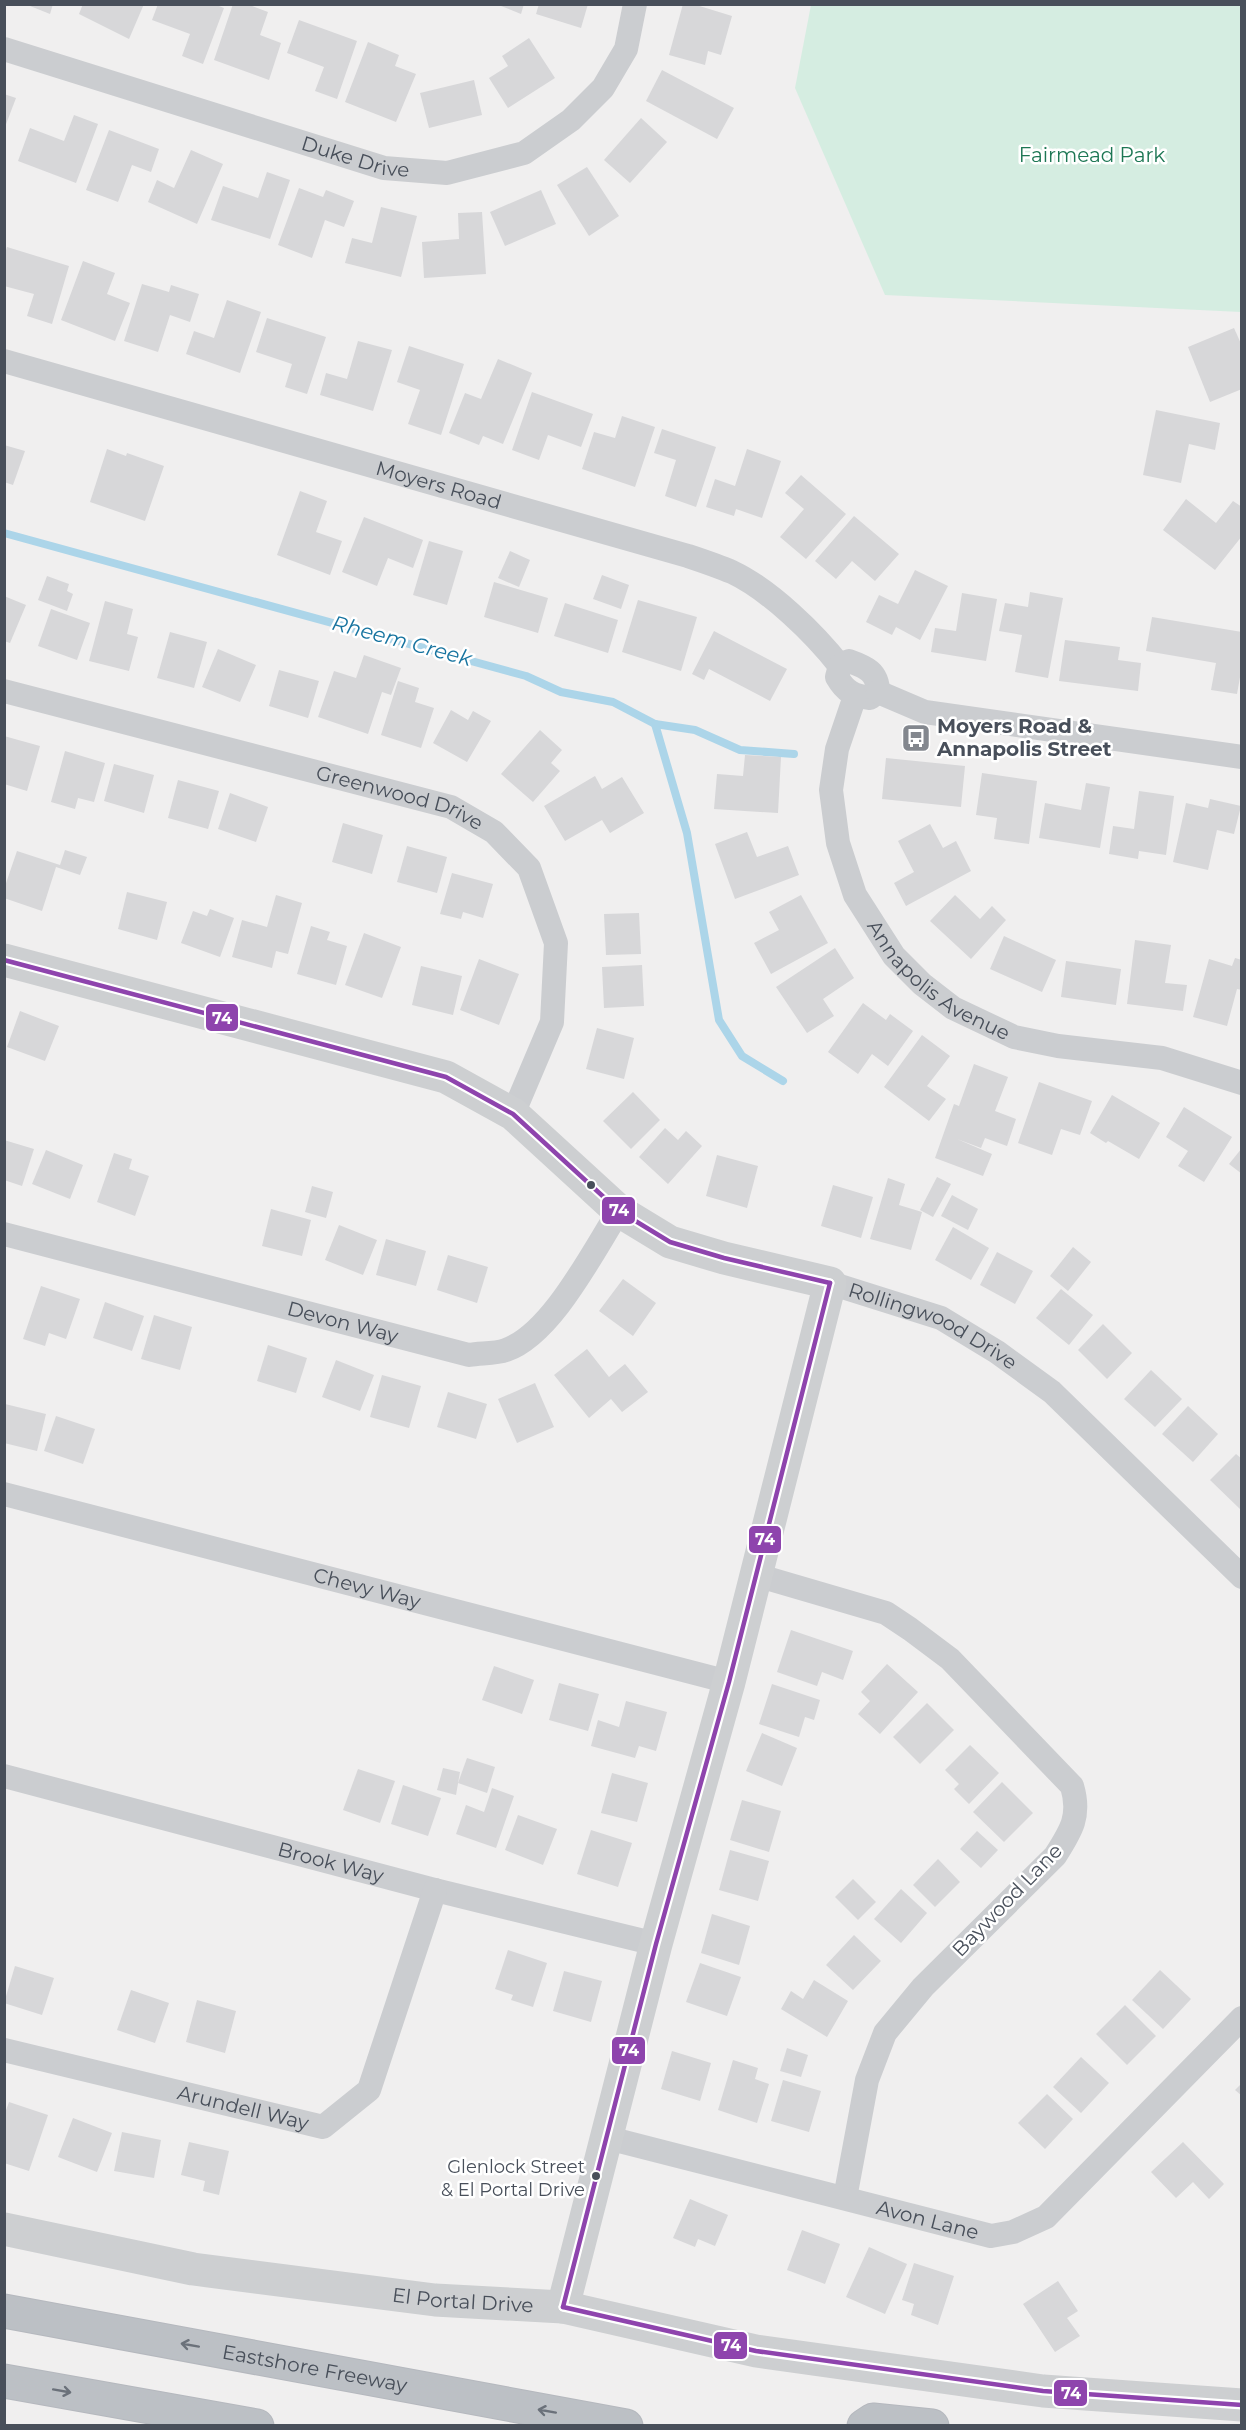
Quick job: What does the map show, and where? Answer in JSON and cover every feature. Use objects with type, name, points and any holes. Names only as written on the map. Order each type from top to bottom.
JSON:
[{"type":"highway","name":"Eastshore Freeway","points":[[4,2311],[626,2426]]},
{"type":"highway","points":[[4,2381],[257,2426]]},
{"type":"highway","points":[[864,2426],[873,2420],[932,2426]]},
{"type":"street","name":"Duke Drive","points":[[4,49],[384,168],[447,173],[524,153],[571,120],[603,88],[626,49],[635,4]]},
{"type":"street","name":"Moyers Road","points":[[4,361],[688,556],[734,573],[782,606],[823,643],[840,666],[837,677],[844,688],[925,712],[1242,757]]},
{"type":"street","name":"Greenwood Drive","points":[[4,691],[451,807],[494,832],[529,868],[556,943],[552,1022],[513,1113]]},
{"type":"street","name":"Annapolis Avenue","points":[[867,694],[837,749],[831,790],[838,843],[855,895],[894,956],[922,984],[953,1008],[1014,1037],[1058,1046],[1162,1058],[1242,1083]]},
{"type":"street","name":"Rollingwood Drive","points":[[4,960],[446,1077],[513,1113],[619,1211],[670,1242],[724,1258],[830,1283],[941,1318],[997,1352],[1052,1392],[1242,1577]]},
{"type":"street","name":"Devon Way","points":[[4,1234],[469,1355],[506,1350],[537,1331],[559,1304],[619,1211]]},
{"type":"street","points":[[563,2307],[656,1944],[729,1682],[830,1283]]},
{"type":"street","name":"Chevy Way","points":[[4,1494],[729,1682]]},
{"type":"street","name":"Baywood Lane","points":[[756,1575],[886,1613],[910,1629],[950,1659],[1072,1786],[1078,1804],[1069,1834],[1055,1856],[922,1987],[885,2033],[867,2080],[845,2198]]},
{"type":"street","name":"Brook Way","points":[[4,1776],[435,1890],[656,1944]]},
{"type":"street","name":"Arundell Way","points":[[4,2050],[323,2127],[369,2090],[435,1890]]},
{"type":"street","name":"Avon Lane","points":[[608,2138],[991,2236],[1013,2232],[1047,2217],[1242,2018]]},
{"type":"street","name":"El Portal Drive","points":[[4,2229],[193,2269],[435,2300],[563,2307],[756,2351],[1042,2391],[1242,2405]]},
{"type":"green space","name":"Fairmead Park","points":[[811,5],[1241,5],[1241,312],[885,295],[795,88]]},
{"type":"building","points":[[25,4],[53,4],[50,14]]},
{"type":"building","points":[[83,4],[144,4],[129,39],[79,14]]},
{"type":"building","points":[[158,4],[214,4],[224,8],[203,64],[182,56],[190,34],[152,20]]},
{"type":"building","points":[[233,4],[247,4],[268,12],[260,35],[281,43],[269,80],[214,60]]},
{"type":"building","points":[[496,4],[524,4],[521,14]]},
{"type":"building","points":[[539,4],[588,4],[581,28],[536,14]]},
{"type":"building","points":[[683,4],[693,4],[732,16],[721,55],[708,51],[705,65],[669,55]]},
{"type":"building","points":[[299,20],[357,41],[337,99],[315,91],[324,67],[287,53]]},
{"type":"building","points":[[529,38],[555,78],[508,108],[489,78],[508,66],[502,56]]},
{"type":"building","points":[[368,42],[399,55],[395,66],[416,74],[396,122],[345,102]]},
{"type":"building","points":[[662,70],[734,108],[717,139],[646,101]]},
{"type":"building","points":[[474,80],[482,115],[429,128],[420,93]]},
{"type":"building","points":[[4,94],[16,98],[5,127],[4,127]]},
{"type":"building","points":[[74,115],[98,124],[76,183],[18,161],[30,128],[64,141]]},
{"type":"building","points":[[641,118],[667,142],[630,183],[604,160]]},
{"type":"building","points":[[109,130],[159,149],[151,172],[132,165],[118,202],[86,190]]},
{"type":"building","points":[[191,150],[223,164],[197,224],[148,202],[157,180],[174,188]]},
{"type":"building","points":[[587,167],[619,216],[589,236],[557,185]]},
{"type":"building","points":[[267,172],[290,180],[270,239],[211,220],[223,186],[258,198]]},
{"type":"building","points":[[299,188],[323,197],[326,190],[354,201],[344,227],[325,220],[312,258],[278,245]]},
{"type":"building","points":[[541,190],[556,224],[505,246],[490,212]]},
{"type":"building","points":[[381,207],[417,216],[401,277],[345,263],[352,238],[372,243]]},
{"type":"building","points":[[482,212],[486,274],[424,278],[422,242],[459,239],[458,213]]},
{"type":"building","points":[[7,247],[69,266],[52,324],[27,316],[34,294],[4,286],[4,257]]},
{"type":"building","points":[[83,261],[115,273],[107,294],[130,303],[115,341],[61,320]]},
{"type":"building","points":[[142,284],[169,292],[171,285],[199,294],[190,322],[170,315],[158,352],[124,341]]},
{"type":"building","points":[[227,300],[261,312],[240,373],[186,354],[194,331],[214,338]]},
{"type":"building","points":[[267,318],[326,337],[307,394],[285,387],[292,364],[256,352]]},
{"type":"building","points":[[1234,328],[1242,346],[1242,389],[1210,402],[1188,347]]},
{"type":"building","points":[[358,341],[392,350],[373,411],[320,395],[326,373],[347,379]]},
{"type":"building","points":[[409,346],[464,364],[441,435],[408,424],[420,390],[397,382]]},
{"type":"building","points":[[498,359],[532,373],[503,444],[483,436],[479,445],[449,433],[465,393],[481,399]]},
{"type":"building","points":[[532,392],[593,414],[581,447],[548,435],[539,460],[512,450]]},
{"type":"building","points":[[1156,410],[1220,423],[1215,450],[1189,444],[1181,483],[1143,475]]},
{"type":"building","points":[[622,416],[655,427],[635,487],[582,469],[594,432],[615,438]]},
{"type":"building","points":[[662,429],[716,447],[696,507],[665,496],[676,460],[654,453]]},
{"type":"building","points":[[4,445],[25,451],[13,485],[4,482]]},
{"type":"building","points":[[107,449],[126,456],[127,453],[164,466],[145,521],[90,502]]},
{"type":"building","points":[[747,449],[781,461],[762,518],[736,509],[734,516],[706,507],[715,479],[735,486]]},
{"type":"building","points":[[801,475],[846,514],[806,559],[780,537],[804,509],[785,493]]},
{"type":"building","points":[[300,491],[327,501],[316,532],[342,541],[330,575],[277,555]]},
{"type":"building","points":[[1186,499],[1216,523],[1233,501],[1242,507],[1242,536],[1215,570],[1163,530]]},
{"type":"building","points":[[854,516],[899,554],[875,581],[852,561],[836,579],[815,561]]},
{"type":"building","points":[[364,517],[423,540],[413,568],[388,558],[377,586],[342,572]]},
{"type":"building","points":[[429,541],[463,551],[447,605],[413,595]]},
{"type":"building","points":[[510,551],[530,560],[519,587],[498,578]]},
{"type":"building","points":[[915,570],[948,586],[920,640],[896,627],[892,635],[866,622],[879,595],[898,604]]},
{"type":"building","points":[[602,575],[629,585],[621,609],[593,599]]},
{"type":"building","points":[[47,576],[69,584],[67,591],[73,594],[67,611],[38,600]]},
{"type":"building","points":[[494,582],[548,598],[538,633],[484,617]]},
{"type":"building","points":[[1030,592],[1063,598],[1048,678],[1015,672],[1022,635],[999,631],[1005,603],[1028,607]]},
{"type":"building","points":[[962,593],[997,599],[986,661],[931,652],[935,628],[956,631]]},
{"type":"building","points":[[4,596],[26,605],[10,643],[4,641]]},
{"type":"building","points":[[638,600],[697,617],[681,671],[622,652]]},
{"type":"building","points":[[105,601],[133,609],[127,634],[138,637],[129,671],[89,661]]},
{"type":"building","points":[[565,603],[618,620],[608,653],[554,636]]},
{"type":"building","points":[[51,609],[90,623],[77,660],[38,646]]},
{"type":"building","points":[[1152,617],[1242,632],[1242,666],[1237,694],[1211,690],[1216,663],[1146,651]]},
{"type":"building","points":[[714,631],[787,669],[770,701],[709,669],[704,680],[692,674]]},
{"type":"building","points":[[170,632],[207,642],[194,688],[157,678]]},
{"type":"building","points":[[1065,640],[1120,647],[1118,660],[1141,663],[1138,691],[1059,681]]},
{"type":"building","points":[[218,649],[256,665],[240,702],[202,687]]},
{"type":"building","points":[[364,655],[401,668],[391,695],[382,692],[368,734],[318,717],[334,671],[356,678]]},
{"type":"building","points":[[279,670],[319,681],[308,718],[269,706]]},
{"type":"building","points":[[398,681],[419,688],[415,702],[434,708],[421,748],[381,735]]},
{"type":"building","points":[[451,710],[468,720],[473,711],[491,721],[467,762],[433,743]]},
{"type":"building","points":[[540,730],[562,750],[551,763],[560,771],[533,802],[501,774]]},
{"type":"building","points":[[4,736],[40,746],[27,791],[4,784]]},
{"type":"building","points":[[65,751],[105,763],[94,802],[78,798],[75,809],[51,802]]},
{"type":"building","points":[[745,755],[781,757],[778,813],[714,809],[717,774],[743,776]]},
{"type":"building","points":[[886,758],[965,766],[961,807],[882,799]]},
{"type":"building","points":[[114,764],[154,775],[144,813],[104,801]]},
{"type":"building","points":[[982,773],[1037,781],[1029,844],[994,839],[997,818],[976,815]]},
{"type":"building","points":[[595,776],[602,789],[622,777],[644,813],[610,833],[602,820],[565,841],[544,806]]},
{"type":"building","points":[[178,780],[219,791],[208,829],[168,818]]},
{"type":"building","points":[[1086,783],[1110,787],[1100,848],[1039,838],[1045,803],[1081,810]]},
{"type":"building","points":[[1139,791],[1174,796],[1166,855],[1139,851],[1138,859],[1109,854],[1113,826],[1134,829]]},
{"type":"building","points":[[230,793],[268,807],[256,842],[218,829]]},
{"type":"building","points":[[1210,799],[1241,806],[1234,834],[1217,830],[1208,870],[1173,862],[1186,803],[1208,808]]},
{"type":"building","points":[[343,823],[383,835],[372,874],[332,862]]},
{"type":"building","points":[[930,824],[943,848],[956,841],[971,871],[906,906],[894,883],[914,872],[898,841]]},
{"type":"building","points":[[747,832],[757,857],[788,846],[799,875],[735,899],[715,844]]},
{"type":"building","points":[[407,846],[447,857],[437,893],[397,882]]},
{"type":"building","points":[[65,850],[87,857],[80,875],[56,867],[42,911],[4,898],[4,889],[17,851],[60,865]]},
{"type":"building","points":[[452,873],[493,884],[483,918],[463,912],[461,919],[440,914]]},
{"type":"building","points":[[127,892],[167,902],[157,940],[118,929]]},
{"type":"building","points":[[276,895],[302,903],[288,954],[276,951],[272,968],[232,957],[242,920],[267,927]]},
{"type":"building","points":[[801,895],[828,943],[771,974],[754,943],[779,930],[769,912]]},
{"type":"building","points":[[955,895],[980,919],[992,906],[1006,920],[971,959],[930,921]]},
{"type":"building","points":[[210,909],[234,918],[220,957],[181,943],[193,911],[207,916]]},
{"type":"building","points":[[639,913],[641,954],[606,955],[604,914]]},
{"type":"building","points":[[311,926],[330,932],[327,940],[347,946],[336,985],[297,974]]},
{"type":"building","points":[[364,933],[401,947],[382,998],[345,985]]},
{"type":"building","points":[[1004,936],[1056,960],[1042,992],[990,969]]},
{"type":"building","points":[[1135,940],[1171,945],[1165,983],[1187,985],[1183,1011],[1127,1004]]},
{"type":"building","points":[[835,948],[854,978],[823,999],[834,1016],[807,1033],[776,987]]},
{"type":"building","points":[[1235,958],[1242,960],[1242,990],[1237,989],[1227,1026],[1193,1017],[1209,959],[1232,966]]},
{"type":"building","points":[[479,959],[519,974],[499,1025],[460,1010]]},
{"type":"building","points":[[1066,961],[1121,969],[1116,1005],[1061,997]]},
{"type":"building","points":[[642,965],[644,1006],[604,1008],[602,967]]},
{"type":"building","points":[[421,966],[462,976],[453,1015],[412,1005]]},
{"type":"building","points":[[863,1003],[886,1020],[890,1014],[913,1031],[888,1066],[872,1054],[858,1074],[828,1052]]},
{"type":"building","points":[[20,1011],[59,1026],[45,1061],[7,1047]]},
{"type":"building","points":[[597,1028],[634,1038],[624,1079],[586,1069]]},
{"type":"building","points":[[922,1035],[950,1056],[927,1086],[946,1099],[929,1121],[884,1087]]},
{"type":"building","points":[[974,1064],[1008,1077],[995,1111],[1016,1119],[1007,1146],[985,1138],[981,1148],[957,1139],[992,1154],[983,1176],[935,1158],[954,1104],[959,1106]]},
{"type":"building","points":[[1039,1082],[1092,1101],[1080,1135],[1061,1129],[1052,1155],[1018,1143]]},
{"type":"building","points":[[633,1092],[660,1120],[631,1149],[603,1121]]},
{"type":"building","points":[[1112,1095],[1160,1123],[1139,1159],[1090,1133]]},
{"type":"building","points":[[1184,1107],[1232,1137],[1204,1182],[1178,1166],[1188,1151],[1166,1137]]},
{"type":"building","points":[[665,1128],[678,1140],[686,1131],[702,1146],[668,1184],[639,1157]]},
{"type":"building","points":[[4,1140],[34,1149],[22,1186],[4,1180]]},
{"type":"building","points":[[1242,1148],[1242,1174],[1229,1164]]},
{"type":"building","points":[[46,1150],[83,1165],[70,1199],[32,1184]]},
{"type":"building","points":[[114,1153],[132,1159],[129,1169],[149,1176],[135,1216],[97,1202]]},
{"type":"building","points":[[717,1155],[758,1166],[747,1208],[706,1196]]},
{"type":"building","points":[[937,1177],[951,1184],[933,1217],[920,1210]]},
{"type":"building","points":[[888,1178],[905,1184],[899,1205],[922,1212],[911,1250],[870,1239]]},
{"type":"building","points":[[833,1185],[873,1197],[861,1238],[821,1226]]},
{"type":"building","points":[[312,1186],[333,1192],[326,1218],[305,1212]]},
{"type":"building","points":[[952,1195],[978,1209],[968,1230],[941,1216]]},
{"type":"building","points":[[271,1209],[311,1220],[302,1256],[262,1246]]},
{"type":"building","points":[[339,1225],[377,1240],[363,1275],[325,1260]]},
{"type":"building","points":[[953,1227],[989,1248],[971,1280],[935,1260]]},
{"type":"building","points":[[386,1239],[426,1251],[416,1286],[376,1275]]},
{"type":"building","points":[[1073,1247],[1091,1262],[1068,1291],[1050,1276]]},
{"type":"building","points":[[997,1252],[1033,1271],[1015,1304],[980,1285]]},
{"type":"building","points":[[448,1255],[488,1267],[477,1303],[437,1290]]},
{"type":"building","points":[[623,1279],[656,1303],[633,1336],[599,1311]]},
{"type":"building","points":[[41,1286],[80,1299],[66,1339],[49,1333],[45,1346],[23,1339]]},
{"type":"building","points":[[1061,1289],[1093,1315],[1069,1345],[1036,1318]]},
{"type":"building","points":[[105,1302],[144,1316],[132,1351],[93,1338]]},
{"type":"building","points":[[154,1315],[192,1327],[180,1370],[141,1359]]},
{"type":"building","points":[[1103,1324],[1132,1353],[1107,1379],[1078,1350]]},
{"type":"building","points":[[268,1345],[307,1358],[296,1393],[257,1381]]},
{"type":"building","points":[[587,1349],[609,1377],[625,1364],[648,1392],[622,1412],[611,1399],[589,1418],[554,1375]]},
{"type":"building","points":[[336,1360],[374,1375],[360,1411],[322,1397]]},
{"type":"building","points":[[1151,1370],[1182,1399],[1155,1427],[1124,1399]]},
{"type":"building","points":[[382,1375],[421,1386],[409,1428],[370,1417]]},
{"type":"building","points":[[535,1383],[554,1427],[517,1443],[498,1399]]},
{"type":"building","points":[[448,1392],[487,1404],[476,1439],[437,1427]]},
{"type":"building","points":[[5,1404],[46,1414],[37,1451],[4,1443]]},
{"type":"building","points":[[1188,1406],[1218,1434],[1193,1462],[1162,1434]]},
{"type":"building","points":[[56,1416],[95,1429],[83,1464],[44,1451]]},
{"type":"building","points":[[1236,1454],[1242,1459],[1240,1509],[1210,1480]]},
{"type":"building","points":[[791,1630],[853,1651],[843,1680],[822,1672],[817,1686],[777,1672]]},
{"type":"building","points":[[887,1664],[918,1692],[880,1734],[858,1714],[870,1701],[861,1692]]},
{"type":"building","points":[[494,1666],[534,1680],[522,1714],[482,1700]]},
{"type":"building","points":[[559,1683],[599,1694],[588,1731],[549,1720]]},
{"type":"building","points":[[772,1684],[820,1700],[814,1720],[805,1717],[799,1737],[759,1724]]},
{"type":"building","points":[[626,1701],[667,1712],[656,1751],[639,1746],[635,1758],[591,1746],[598,1720],[619,1727]]},
{"type":"building","points":[[927,1703],[954,1730],[920,1764],[893,1737]]},
{"type":"building","points":[[762,1733],[797,1748],[782,1786],[746,1771]]},
{"type":"building","points":[[970,1745],[999,1773],[969,1804],[954,1789],[959,1784],[945,1770]]},
{"type":"building","points":[[467,1758],[495,1767],[487,1793],[458,1783]]},
{"type":"building","points":[[443,1768],[460,1772],[456,1795],[437,1790]]},
{"type":"building","points":[[358,1769],[395,1781],[380,1823],[343,1810]]},
{"type":"building","points":[[612,1773],[648,1783],[637,1822],[601,1813]]},
{"type":"building","points":[[1002,1782],[1033,1813],[1004,1842],[973,1812]]},
{"type":"building","points":[[403,1785],[441,1798],[428,1836],[391,1824]]},
{"type":"building","points":[[492,1788],[514,1796],[496,1848],[456,1834],[466,1805],[484,1812]]},
{"type":"building","points":[[742,1800],[781,1811],[769,1852],[730,1840]]},
{"type":"building","points":[[518,1815],[557,1829],[543,1865],[505,1850]]},
{"type":"building","points":[[591,1830],[632,1843],[618,1887],[577,1874]]},
{"type":"building","points":[[977,1831],[998,1850],[981,1868],[960,1849]]},
{"type":"building","points":[[730,1850],[769,1861],[758,1901],[719,1890]]},
{"type":"building","points":[[938,1859],[960,1882],[935,1907],[913,1885]]},
{"type":"building","points":[[853,1879],[876,1902],[858,1920],[835,1897]]},
{"type":"building","points":[[901,1889],[927,1913],[901,1943],[874,1919]]},
{"type":"building","points":[[712,1914],[750,1926],[739,1965],[701,1953]]},
{"type":"building","points":[[854,1935],[881,1961],[853,1990],[826,1965]]},
{"type":"building","points":[[508,1950],[547,1963],[533,2007],[511,2000],[513,1995],[495,1989]]},
{"type":"building","points":[[700,1963],[741,1977],[727,2016],[686,2002]]},
{"type":"building","points":[[15,1966],[54,1978],[42,2015],[4,2003]]},
{"type":"building","points":[[1160,1970],[1191,1999],[1163,2029],[1132,2000]]},
{"type":"building","points":[[564,1971],[602,1981],[591,2022],[553,2011]]},
{"type":"building","points":[[814,1980],[848,2001],[827,2037],[781,2009],[791,1991],[803,1999]]},
{"type":"building","points":[[131,1990],[169,2003],[155,2043],[117,2030]]},
{"type":"building","points":[[197,2000],[236,2011],[225,2053],[186,2042]]},
{"type":"building","points":[[1125,2005],[1156,2036],[1127,2065],[1096,2034]]},
{"type":"building","points":[[787,2048],[808,2055],[801,2077],[780,2071]]},
{"type":"building","points":[[672,2051],[711,2063],[700,2101],[661,2089]]},
{"type":"building","points":[[1081,2057],[1109,2083],[1081,2113],[1053,2087]]},
{"type":"building","points":[[733,2060],[758,2068],[755,2079],[769,2084],[757,2123],[718,2110]]},
{"type":"building","points":[[783,2080],[821,2091],[809,2132],[771,2121]]},
{"type":"building","points":[[1242,2083],[1242,2096],[1235,2090]]},
{"type":"building","points":[[1047,2094],[1073,2119],[1045,2149],[1018,2123]]},
{"type":"building","points":[[9,2102],[48,2115],[29,2171],[4,2163],[4,2116]]},
{"type":"building","points":[[73,2118],[112,2133],[97,2172],[58,2157]]},
{"type":"building","points":[[122,2132],[161,2140],[154,2178],[114,2171]]},
{"type":"building","points":[[189,2142],[229,2151],[219,2195],[203,2191],[205,2181],[181,2175]]},
{"type":"building","points":[[1183,2142],[1224,2184],[1209,2199],[1193,2182],[1176,2198],[1151,2172]]},
{"type":"building","points":[[690,2199],[728,2215],[715,2246],[698,2239],[695,2247],[673,2238]]},
{"type":"building","points":[[802,2230],[840,2244],[825,2284],[787,2270]]},
{"type":"building","points":[[869,2247],[907,2264],[885,2314],[846,2297]]},
{"type":"building","points":[[914,2263],[954,2276],[938,2325],[911,2315],[914,2304],[902,2300]]},
{"type":"building","points":[[1058,2281],[1078,2311],[1067,2318],[1080,2336],[1055,2352],[1023,2304]]},
{"type":"waterway","name":"Rheem Creek","points":[[4,533],[526,676],[561,692],[613,702],[655,724],[695,730],[740,750],[794,754]]},
{"type":"waterway","points":[[655,724],[687,833],[719,1020],[742,1056],[783,1081]]},
{"type":"transit line","name":"74","points":[[4,960],[446,1077],[513,1114],[619,1211],[670,1242],[724,1258],[830,1283]]},
{"type":"transit line","name":"74","points":[[563,2307],[656,1944],[729,1682],[830,1283]]},
{"type":"transit line","name":"74","points":[[563,2307],[756,2351],[1043,2391],[1242,2405]]},
{"type":"place","name":"Moyers Road & Annapolis Street","points":[[916,738]]},
{"type":"place","name":"Glenlock Street & El Portal Drive","points":[[596,2176]]}]
